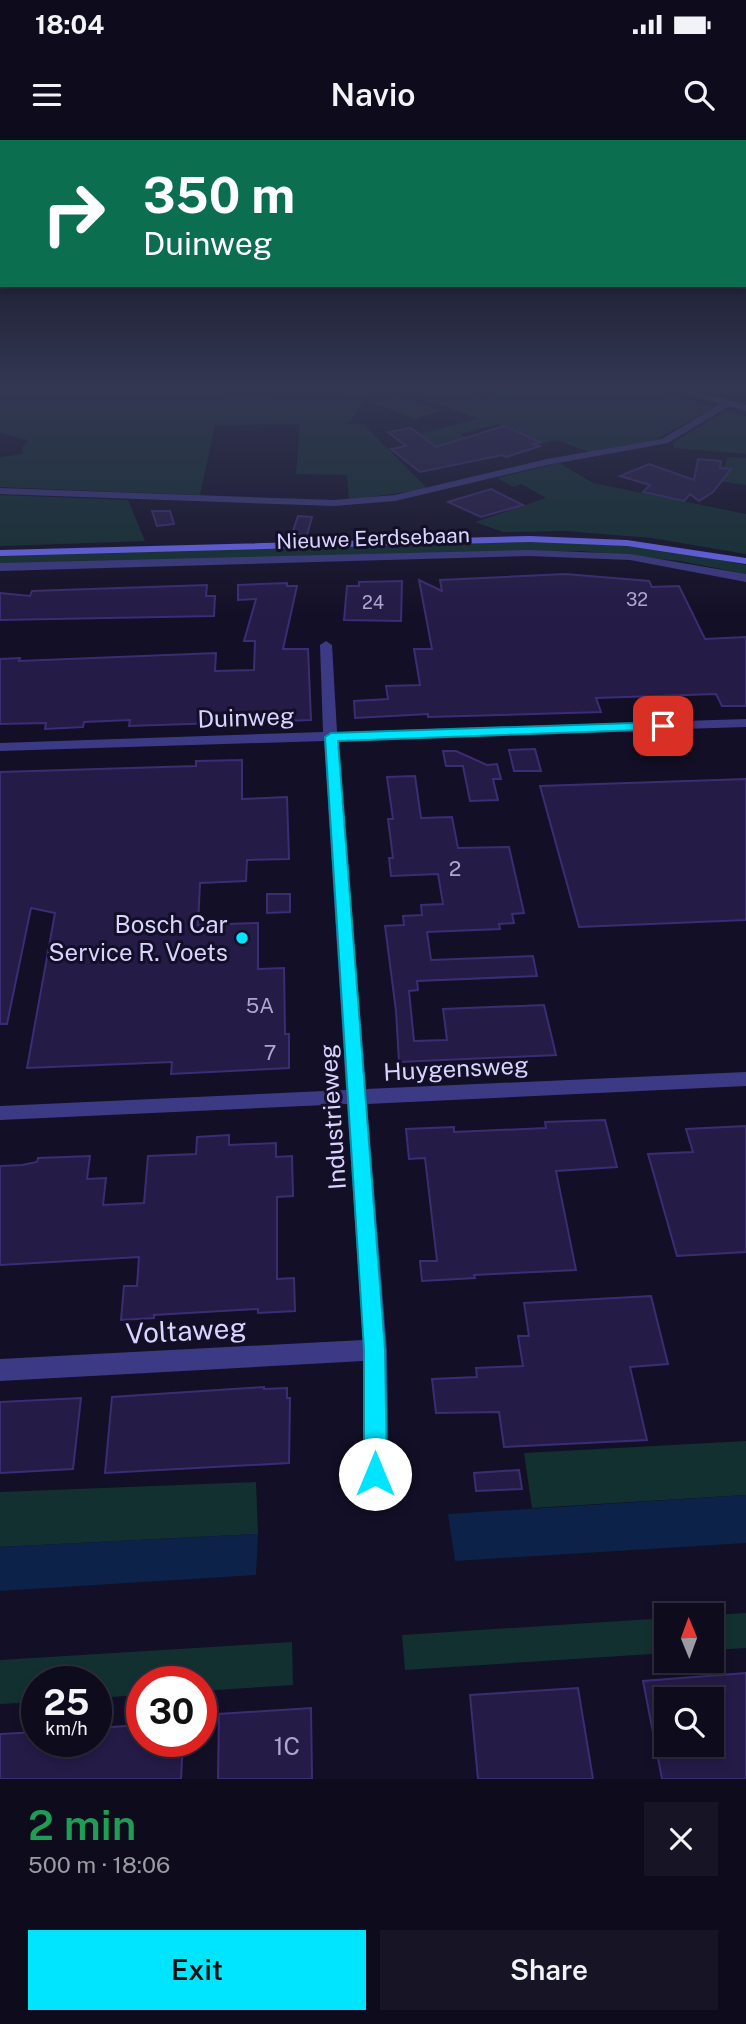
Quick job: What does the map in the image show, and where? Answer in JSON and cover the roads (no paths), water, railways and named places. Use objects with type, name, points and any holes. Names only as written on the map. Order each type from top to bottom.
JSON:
[{"type":"main road","name":"Nieuwe Eerdsebaan","points":[[0,553],[530,538],[627,543],[746,561]]},
{"type":"street","points":[[0,492],[334,503],[372,501],[435,490],[541,463]]},
{"type":"street","name":"Nieuwe Eerdsebaan","points":[[0,567],[529,553],[630,557],[746,578]]},
{"type":"street","name":"Industrieweg","points":[[326,645],[374,1350],[376,1494]]},
{"type":"street","name":"Duinweg","points":[[0,747],[746,723]]},
{"type":"street","name":"Huygensweg","points":[[0,1113],[746,1079]]},
{"type":"street","name":"Voltaweg","points":[[0,1370],[374,1350]]},
{"type":"water","points":[[746,1495],[746,1543],[455,1561],[448,1514]]},
{"type":"water","points":[[258,1534],[256,1575],[0,1591],[0,1547]]},
{"type":"place","name":"Bosch Car Service R. Voets","points":[[242,938]]}]
